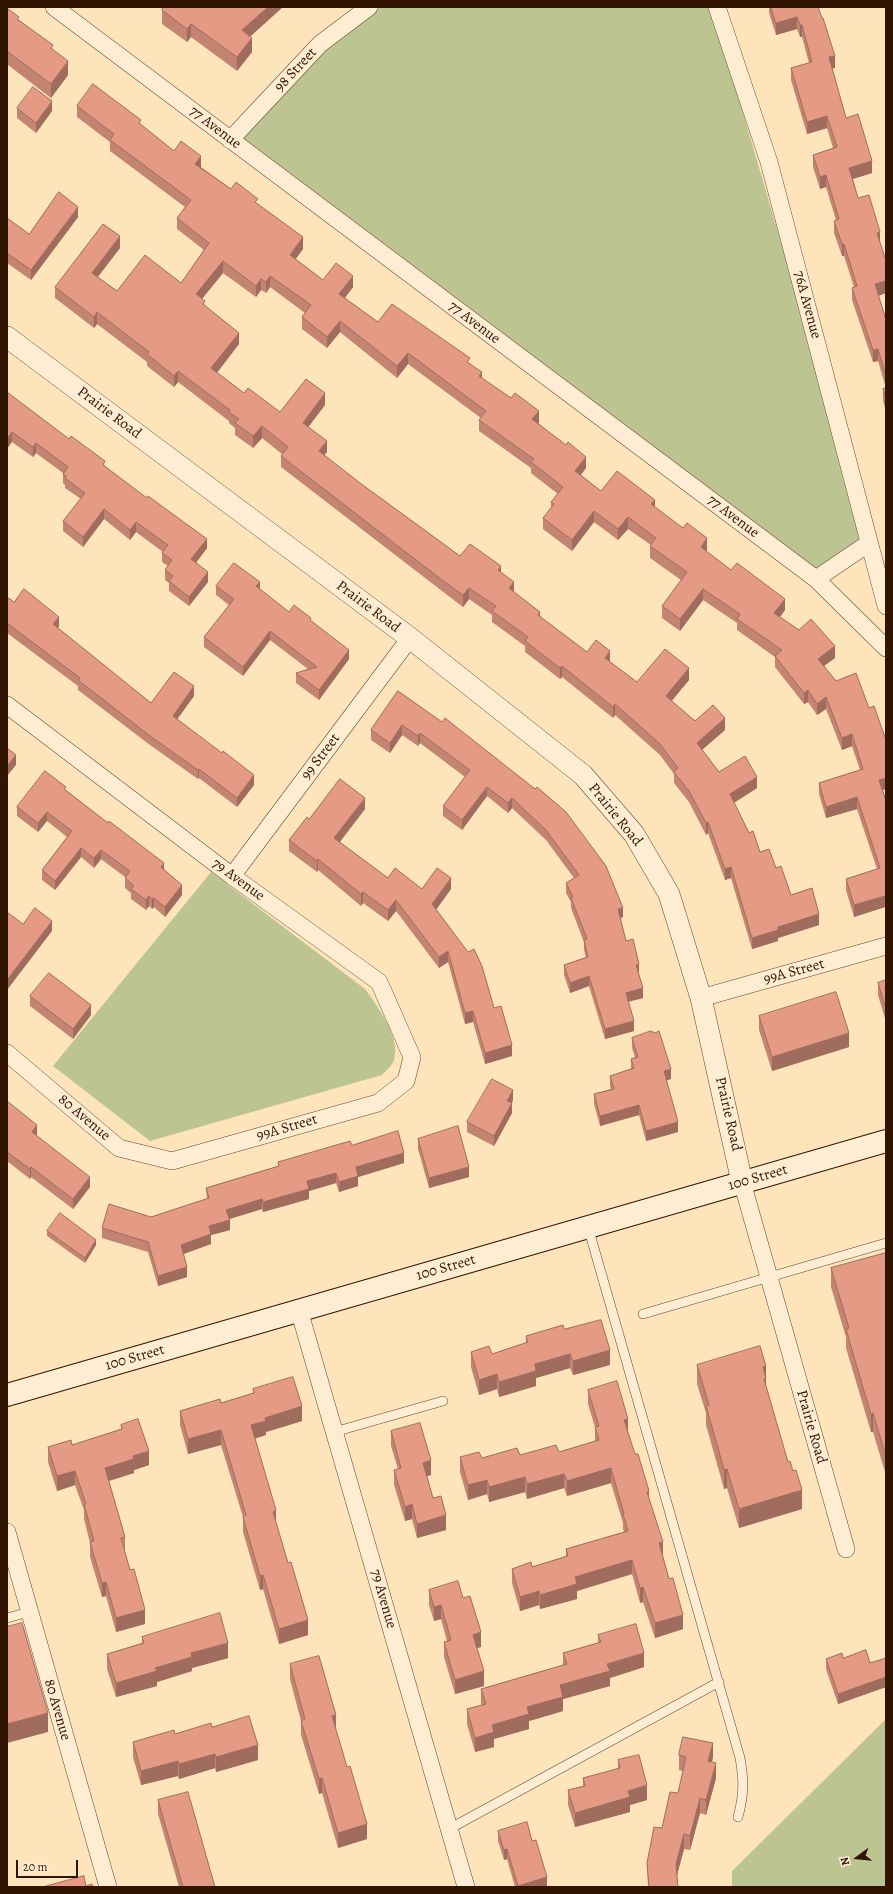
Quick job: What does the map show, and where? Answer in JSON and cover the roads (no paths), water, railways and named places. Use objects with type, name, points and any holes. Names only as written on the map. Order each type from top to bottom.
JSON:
[{"type":"main road","name":"100 Street","points":[[7,1395],[886,1141]]},
{"type":"street","name":"77 Avenue","points":[[54,7],[816,579],[886,648]]},
{"type":"street","name":"98 Street","points":[[230,140],[320,44],[369,7]]},
{"type":"street","name":"76A Avenue","points":[[717,7],[769,162],[886,606]]},
{"type":"street","name":"Prairie Road","points":[[7,337],[410,638],[582,775],[634,834],[669,894],[701,998],[742,1182],[846,1549]]},
{"type":"street","points":[[816,579],[869,543]]},
{"type":"street","name":"99 Street","points":[[232,876],[410,638]]},
{"type":"street","name":"79 Avenue","points":[[7,705],[232,876],[378,982],[412,1056],[406,1081],[398,1087]]},
{"type":"street","name":"99A Street","points":[[701,998],[886,946]]},
{"type":"street","name":"80 Avenue","points":[[7,1053],[119,1148],[172,1161]]},
{"type":"street","name":"99A Street","points":[[172,1161],[378,1103],[398,1087]]},
{"type":"street","name":"79 Avenue","points":[[299,1310],[466,1887]]},
{"type":"street","name":"80 Avenue","points":[[7,1532],[108,1887]]},
{"type":"lane","points":[[588,1227],[740,1758],[744,1781],[743,1799],[738,1817]]},
{"type":"lane","points":[[643,1314],[886,1244]]},
{"type":"lane","points":[[334,1432],[443,1401]]},
{"type":"lane","points":[[7,1618],[29,1612]]},
{"type":"lane","points":[[449,1829],[718,1682]]}]
